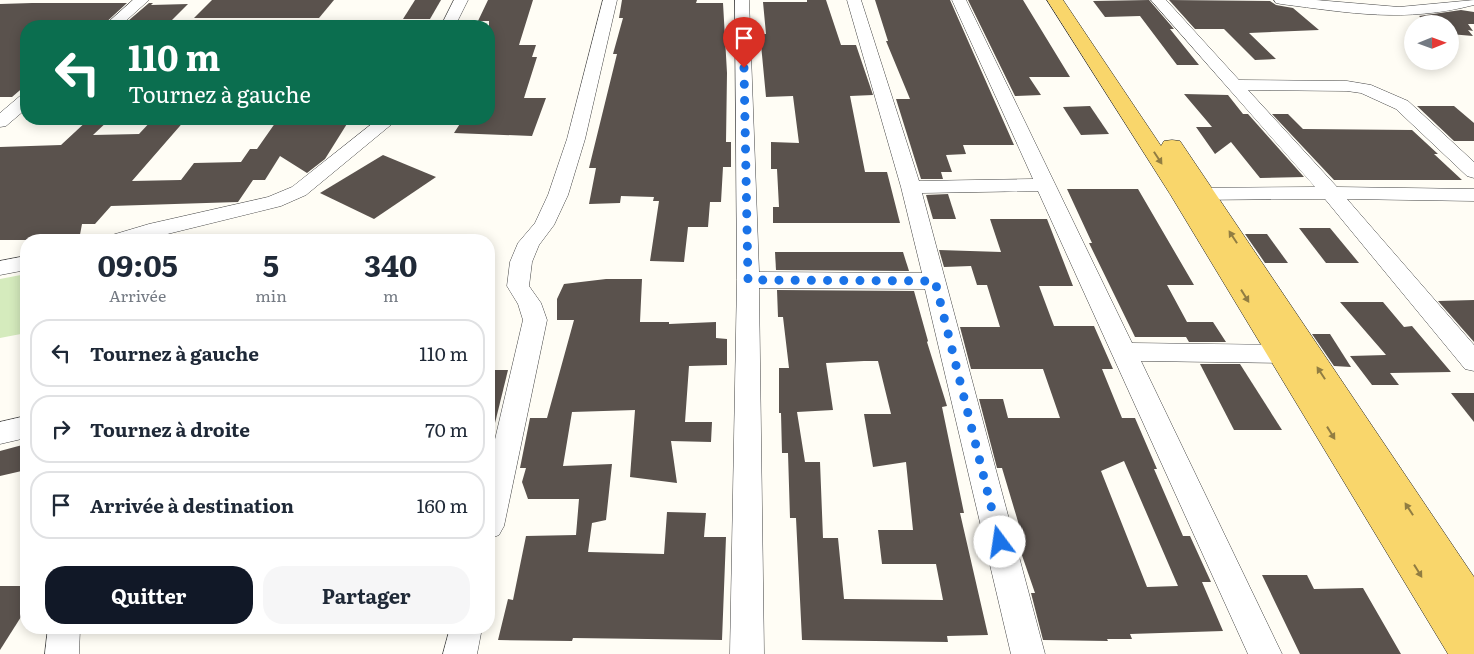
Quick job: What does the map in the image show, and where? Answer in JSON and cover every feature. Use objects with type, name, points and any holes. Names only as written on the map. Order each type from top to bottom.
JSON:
[{"type":"main road","points":[[1055,0],[1193,194],[1474,609]]},
{"type":"main road","points":[[1071,0],[1193,194],[1282,354],[1470,654]]},
{"type":"street","points":[[118,20],[142,0]]},
{"type":"street","points":[[451,20],[462,0]]},
{"type":"street","points":[[495,499],[535,320],[529,303],[518,286],[521,262],[529,243],[544,225],[558,195],[576,139],[610,0]]},
{"type":"street","points":[[742,0],[748,280],[747,654]]},
{"type":"street","points":[[854,0],[911,186],[1028,654]]},
{"type":"street","points":[[959,0],[1125,352],[1264,654]]},
{"type":"street","points":[[1158,0],[1331,193],[1474,362]]},
{"type":"street","points":[[1281,0],[1426,12],[1447,9],[1466,2]]},
{"type":"street","points":[[1234,85],[1347,86],[1365,89],[1402,106],[1474,172]]},
{"type":"street","points":[[0,106],[20,104]]},
{"type":"street","points":[[0,122],[20,107]]},
{"type":"street","points":[[139,234],[274,202],[299,191],[382,125]]},
{"type":"street","points":[[911,186],[1046,185]]},
{"type":"street","points":[[1193,194],[1474,195]]},
{"type":"street","points":[[0,268],[20,264]]},
{"type":"street","points":[[748,280],[935,281]]},
{"type":"street","points":[[1125,352],[1282,354]]},
{"type":"street","points":[[0,433],[20,428]]},
{"type":"street","points":[[62,654],[64,634]]},
{"type":"street","points":[[460,654],[465,634]]},
{"type":"green space","points":[[20,275],[20,334],[0,338],[0,279]]},
{"type":"building","points":[[212,0],[334,0],[319,18],[194,18]]},
{"type":"building","points":[[415,0],[441,0],[430,19],[403,19]]},
{"type":"building","points":[[488,0],[533,0],[519,45],[536,45],[532,57],[537,57],[524,98],[546,98],[532,136],[454,133],[459,125],[495,125],[495,20],[478,20]]},
{"type":"building","points":[[622,0],[697,0],[696,3],[723,3],[727,73],[726,142],[731,142],[731,167],[723,167],[721,202],[710,202],[708,227],[688,227],[684,262],[650,261],[659,201],[653,201],[654,197],[621,196],[620,203],[589,204],[596,168],[589,168],[617,54],[613,54],[623,18],[619,18]]},
{"type":"building","points":[[807,0],[826,0],[841,45],[856,45],[873,95],[850,96],[865,172],[887,172],[900,223],[773,223],[773,207],[779,207],[777,169],[771,169],[771,142],[799,143],[793,96],[766,97],[760,34],[766,34],[763,2],[807,2]]},
{"type":"building","points":[[875,0],[950,0],[1014,145],[963,145],[966,154],[946,155],[952,172],[941,172],[943,179],[921,179],[896,99],[910,99],[886,41],[888,41]]},
{"type":"building","points":[[968,0],[1023,0],[1070,77],[1029,77],[1041,95],[1015,96]]},
{"type":"building","points":[[1149,0],[1174,29],[1170,29],[1199,65],[1177,65],[1140,16],[1105,17],[1093,1]]},
{"type":"building","points":[[1169,0],[1270,1],[1276,5],[1293,8],[1319,30],[1249,33],[1276,59],[1255,60],[1224,29],[1195,29]]},
{"type":"building","points":[[127,3],[109,20],[20,20],[20,90],[12,97],[0,97],[0,4]]},
{"type":"building","points":[[149,3],[153,3],[151,5],[188,4],[172,20],[129,20]]},
{"type":"building","points":[[1461,10],[1474,12],[1474,24],[1468,24],[1473,31],[1468,30],[1473,36],[1459,35],[1459,15],[1426,15]]},
{"type":"building","points":[[1184,94],[1228,95],[1243,114],[1248,114],[1304,177],[1260,178],[1231,142],[1215,154],[1196,127],[1212,127]]},
{"type":"building","points":[[1090,106],[1109,134],[1081,135],[1063,107]]},
{"type":"building","points":[[1417,106],[1454,106],[1474,123],[1474,141],[1454,141]]},
{"type":"building","points":[[1272,114],[1288,114],[1303,129],[1412,130],[1462,180],[1334,180]]},
{"type":"building","points":[[83,125],[104,125],[93,135],[139,134],[147,125],[181,125],[132,181],[181,180],[194,163],[241,162],[250,149],[257,149],[274,125],[346,125],[325,159],[307,173],[280,156],[265,180],[253,180],[238,202],[111,206],[95,224],[82,224],[80,234],[20,234],[20,240],[0,240],[0,147],[61,145]]},
{"type":"building","points":[[383,155],[436,177],[374,219],[320,193]]},
{"type":"building","points":[[1067,189],[1138,189],[1194,285],[1167,285],[1187,322],[1213,322],[1226,342],[1189,342],[1186,337],[1135,337],[1089,243],[1092,243]]},
{"type":"building","points":[[948,194],[956,219],[933,219],[926,195]]},
{"type":"building","points":[[990,219],[1047,219],[1073,286],[1039,286],[1054,326],[1094,326],[1113,369],[1102,369],[1122,418],[1135,418],[1157,469],[1154,469],[1183,536],[1190,536],[1211,582],[1202,582],[1223,631],[1130,634],[1132,639],[1107,639],[1108,641],[1043,640],[1031,593],[1035,593],[1015,535],[1022,535],[1002,468],[997,468],[979,399],[1003,399],[1008,418],[1060,418],[1043,369],[971,369],[960,327],[1000,327],[987,285],[977,285],[971,266],[944,267],[939,250],[1001,252]],"holes":[[[1124,461],[1178,586],[1147,587],[1101,471]]]},
{"type":"building","points":[[1299,228],[1330,228],[1359,263],[1326,263]]},
{"type":"building","points":[[1245,234],[1267,234],[1288,263],[1265,263]]},
{"type":"building","points":[[775,252],[903,252],[909,271],[776,270]]},
{"type":"building","points":[[606,279],[642,279],[640,322],[669,322],[669,324],[716,322],[716,338],[727,339],[727,365],[689,366],[685,422],[712,422],[711,442],[671,441],[677,483],[630,477],[635,410],[572,412],[563,466],[612,464],[606,520],[592,523],[588,552],[664,554],[667,512],[706,513],[704,537],[726,537],[722,640],[573,638],[572,641],[498,640],[508,599],[513,600],[526,536],[576,535],[579,499],[528,499],[522,482],[526,468],[520,468],[530,418],[547,418],[574,320],[557,320],[557,299],[564,284]]},
{"type":"building","points":[[777,290],[914,291],[927,342],[947,406],[942,407],[964,513],[960,513],[988,635],[947,636],[948,642],[802,640],[796,518],[790,518],[788,453],[782,453],[781,413],[779,413],[779,368],[789,368],[783,317],[778,317]],"holes":[[[878,361],[891,414],[864,414],[873,467],[906,462],[913,530],[878,530],[882,564],[936,564],[943,600],[844,599],[838,538],[823,538],[820,462],[805,462],[797,412],[833,410],[826,363]]]},
{"type":"building","points":[[1474,300],[1474,342],[1438,301]]},
{"type":"building","points":[[1340,302],[1383,302],[1404,327],[1412,326],[1451,372],[1390,373],[1399,385],[1372,385],[1350,356],[1386,355]]},
{"type":"building","points":[[1312,334],[1330,334],[1351,367],[1334,366]]},
{"type":"building","points":[[1200,364],[1240,364],[1282,430],[1234,430]]},
{"type":"building","points":[[495,370],[508,370],[495,423]]},
{"type":"building","points":[[1451,393],[1474,393],[1474,422]]},
{"type":"building","points":[[20,446],[20,471],[0,476],[0,451]]},
{"type":"building","points":[[1262,575],[1307,575],[1314,589],[1363,588],[1401,654],[1300,654]]},
{"type":"building","points":[[0,586],[20,586],[20,618],[0,650]]},
{"type":"route","points":[[744,68],[748,280],[935,281],[1000,542]]}]
